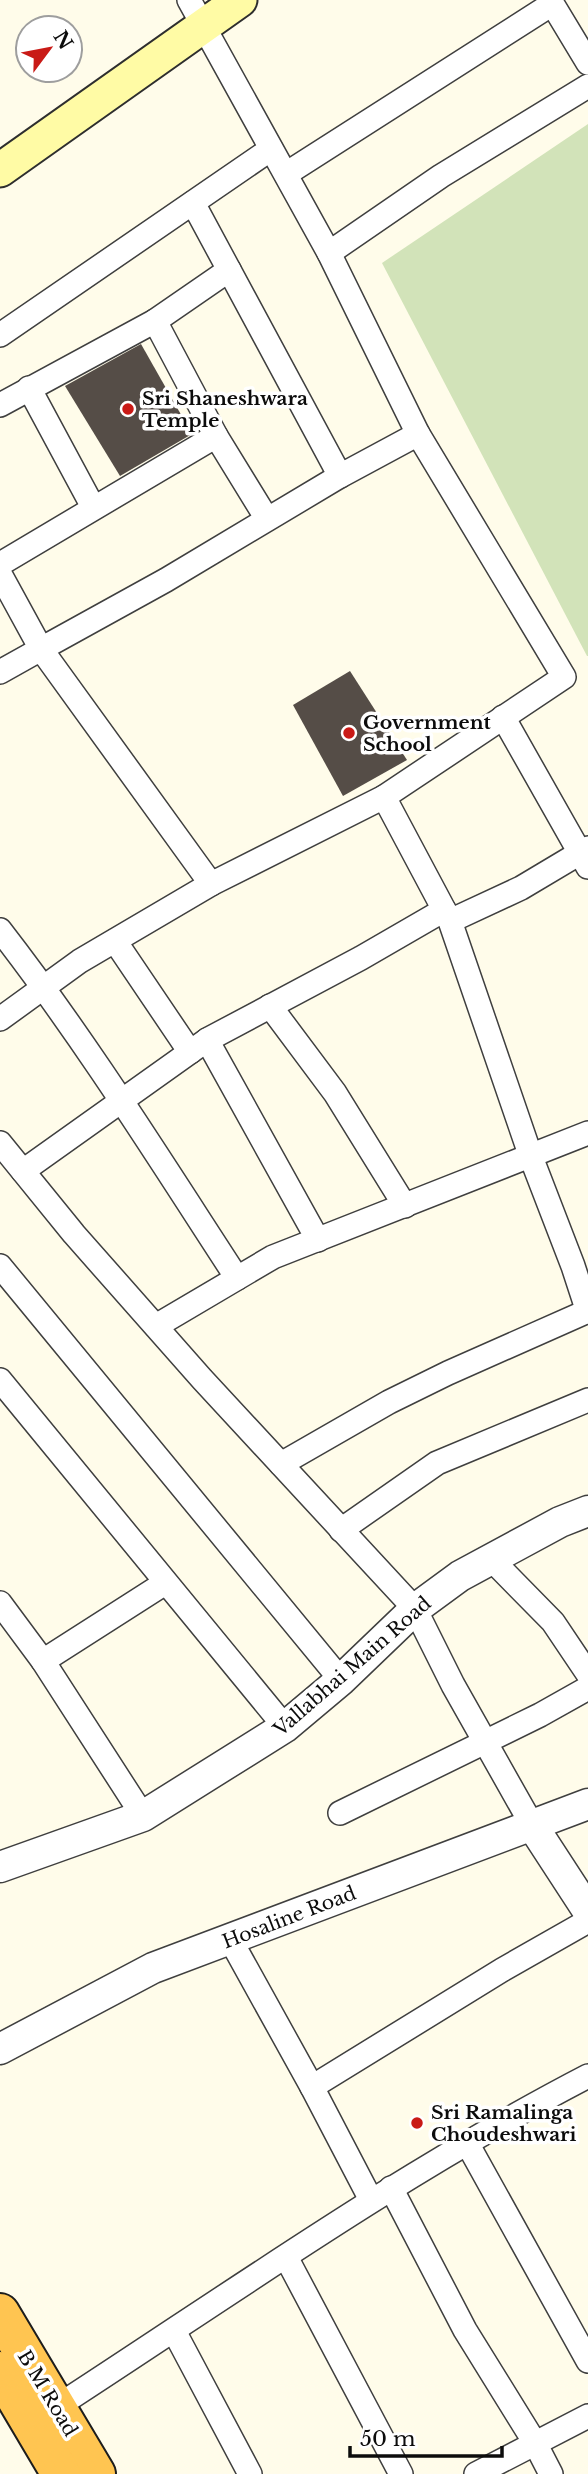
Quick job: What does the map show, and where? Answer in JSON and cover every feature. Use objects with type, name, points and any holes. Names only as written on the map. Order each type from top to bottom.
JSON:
[{"type":"highway","name":"B M Road","points":[[0,2313],[44,2414],[96,2474]]},
{"type":"highway","points":[[0,2371],[44,2414],[61,2474]]},
{"type":"main road","points":[[0,144],[197,8],[240,0]]},
{"type":"main road","points":[[0,170],[197,8]]},
{"type":"street","points":[[286,174],[551,2],[588,63]]},
{"type":"street","points":[[0,1018],[80,961],[211,884],[383,797],[564,677],[418,434],[329,253],[197,8]]},
{"type":"street","points":[[329,253],[441,176],[588,86]]},
{"type":"street","points":[[0,335],[271,149]]},
{"type":"street","points":[[193,203],[340,476]]},
{"type":"street","points":[[0,405],[155,321],[229,270]]},
{"type":"street","points":[[155,321],[216,436],[267,519]]},
{"type":"street","points":[[29,388],[93,508]]},
{"type":"street","points":[[0,672],[166,580],[340,476],[418,434]]},
{"type":"street","points":[[0,564],[216,436]]},
{"type":"street","points":[[0,574],[41,649],[211,884]]},
{"type":"street","points":[[23,1171],[199,1046],[270,1006],[447,915],[521,888],[585,856],[503,717]]},
{"type":"street","points":[[281,1464],[389,1402],[447,1373],[588,1312],[581,1262],[531,1157],[447,915],[383,797]]},
{"type":"street","points":[[0,930],[44,987],[122,1101],[237,1278]]},
{"type":"street","points":[[115,941],[199,1046],[318,1240]]},
{"type":"street","points":[[270,1006],[335,1093],[405,1206]]},
{"type":"street","points":[[156,1326],[273,1257],[588,1133]]},
{"type":"street","points":[[0,1143],[74,1234],[415,1609],[532,1825],[588,1911]]},
{"type":"street","points":[[0,1266],[341,1680]]},
{"type":"street","points":[[0,1380],[285,1727]]},
{"type":"street","points":[[341,1530],[437,1463],[588,1400]]},
{"type":"street","name":"Vallabhai Main Road","points":[[0,1867],[143,1815],[285,1727],[341,1680],[415,1609],[460,1576],[560,1522],[588,1511]]},
{"type":"street","points":[[492,1560],[553,1622],[588,1674]]},
{"type":"street","points":[[43,1661],[165,1583]]},
{"type":"street","points":[[0,1603],[43,1661],[143,1815]]},
{"type":"street","points":[[340,1813],[541,1715],[588,1688]]},
{"type":"street","name":"Hosaline Road","points":[[0,2049],[153,1968],[588,1804]]},
{"type":"street","points":[[312,2087],[502,1970],[588,1921]]},
{"type":"street","points":[[230,1939],[371,2200]]},
{"type":"street","points":[[44,2414],[371,2200],[534,2104],[588,2076]]},
{"type":"street","points":[[467,2143],[588,2361]]},
{"type":"street","points":[[391,2188],[465,2330],[535,2443],[551,2474]]},
{"type":"street","points":[[286,2257],[401,2474]]},
{"type":"street","points":[[174,2331],[250,2474]]},
{"type":"street","points":[[476,2474],[588,2416]]},
{"type":"green space","points":[[588,124],[588,656],[587,656],[382,263]]},
{"type":"building","name":"Sri Shaneshwara Temple","points":[[141,344],[192,434],[120,476],[65,386]]},
{"type":"building","name":"Government School","points":[[350,671],[407,760],[343,796],[293,705]]},
{"type":"place","name":"Sri Shaneshwara Temple","points":[[128,409]]},
{"type":"place","name":"Government School","points":[[349,733]]},
{"type":"place","name":"Sri Ramalinga Choudeshwari","points":[[417,2123]]}]
